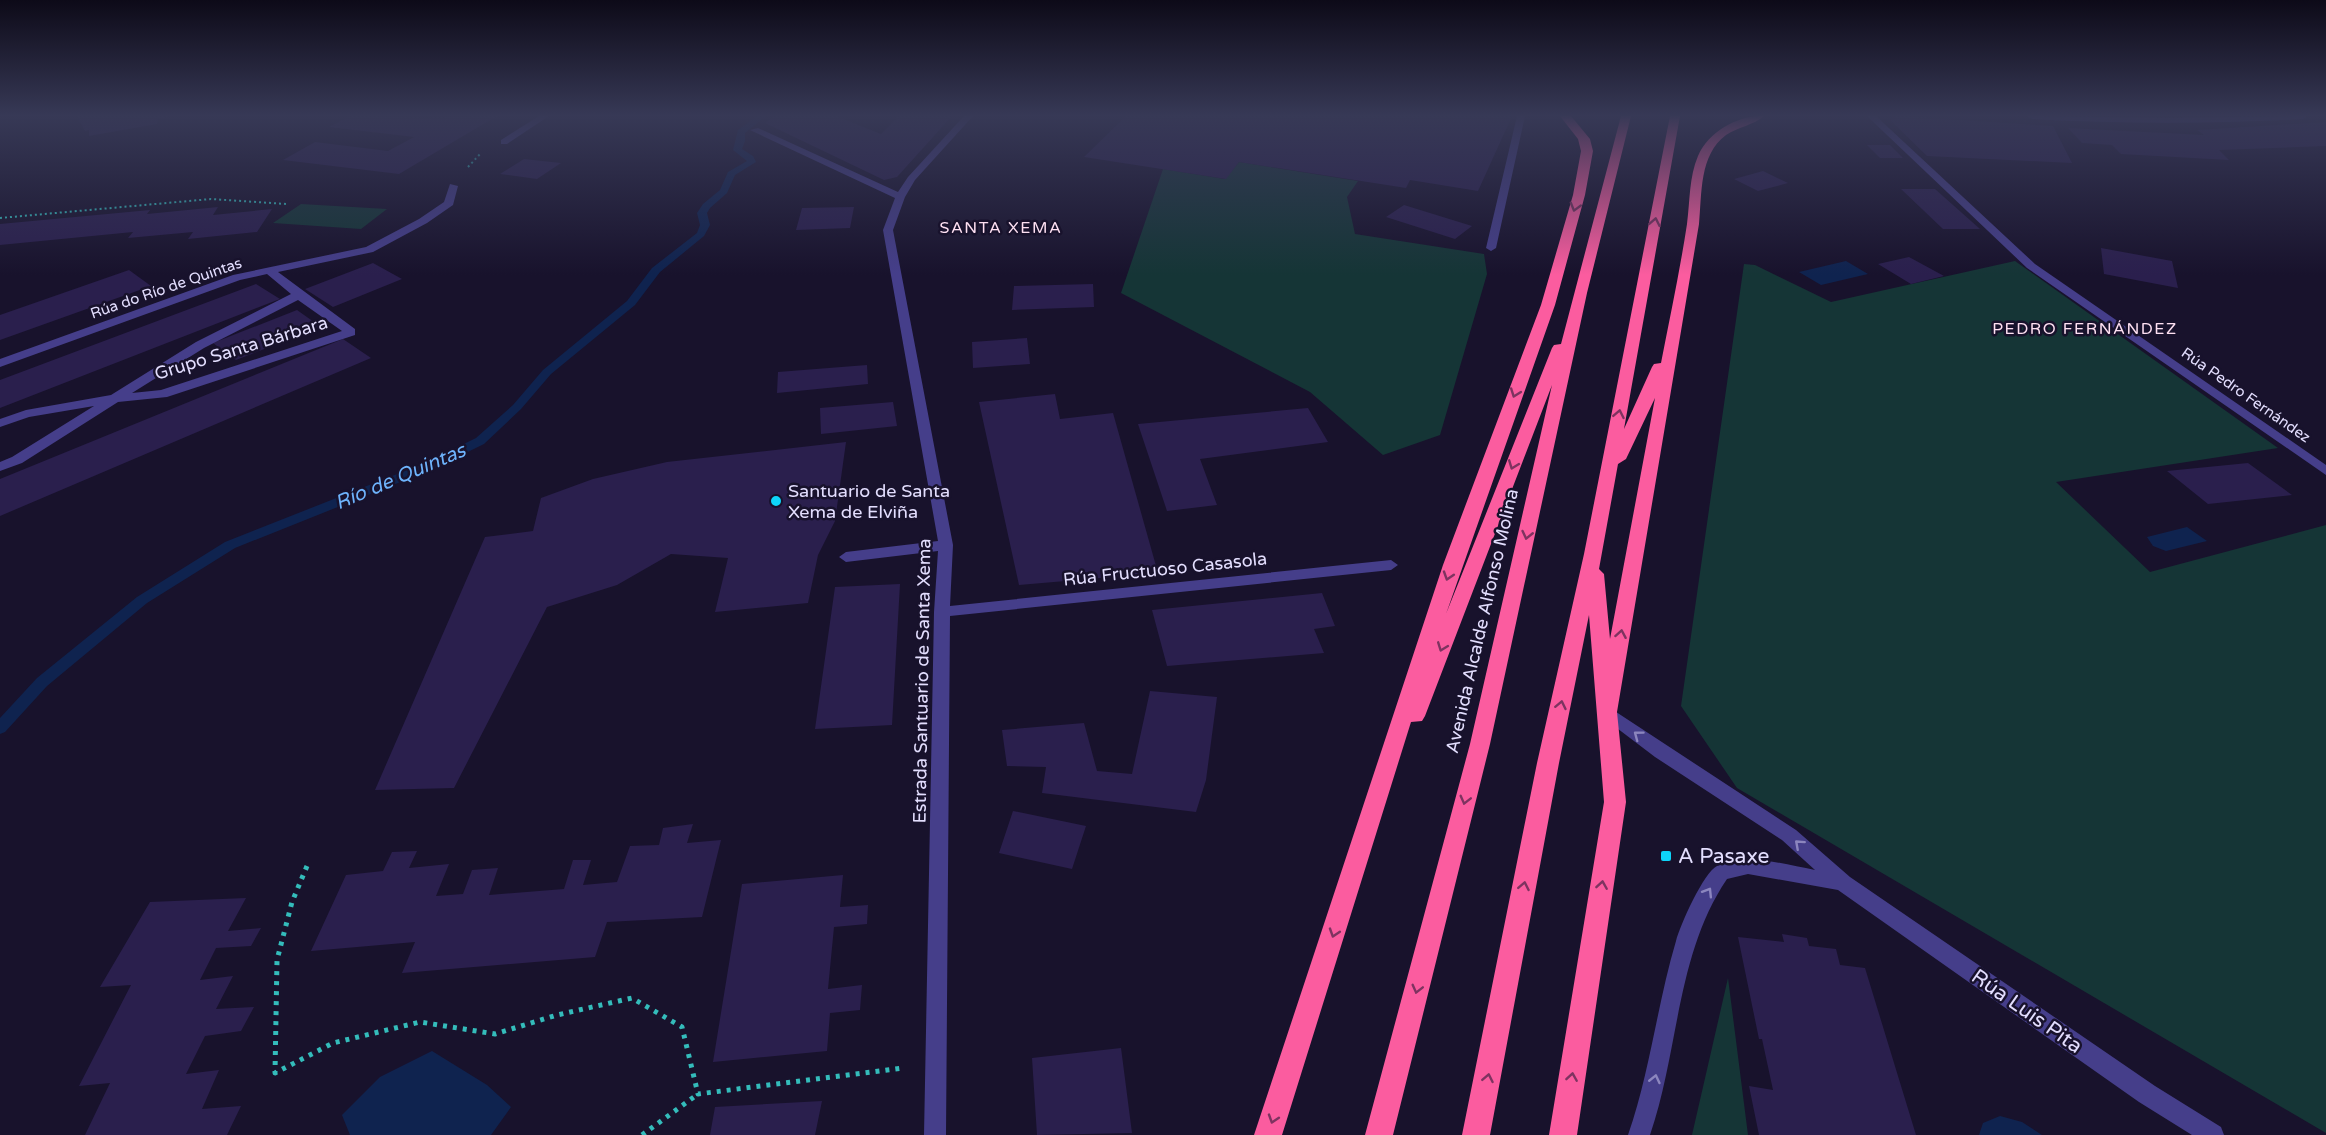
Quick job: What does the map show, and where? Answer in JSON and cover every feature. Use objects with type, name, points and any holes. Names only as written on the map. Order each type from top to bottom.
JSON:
[{"type":"highway","points":[[1268,1135],[1452,565],[1548,305],[1576,206],[1583,169]]},
{"type":"highway","name":"Avenida Alcalde Alfonso Molina","points":[[1379,1135],[1480,744],[1581,293],[1613,169]]},
{"type":"highway","points":[[1476,1135],[1548,763],[1593,554],[1665,169]]},
{"type":"highway","points":[[1607,712],[1693,224],[1698,169]]},
{"type":"highway","points":[[1352,878],[1581,293]]},
{"type":"highway","points":[[1606,483],[1649,394],[1675,323]]},
{"type":"highway","points":[[1563,1135],[1615,802],[1593,554]]},
{"type":"street","points":[[839,169],[900,197]]},
{"type":"street","name":"Estrada Santuario de Santa Xema","points":[[919,169],[910,179],[900,197],[888,230],[946,544],[942,612],[935,1135]]},
{"type":"street","points":[[1491,248],[1509,169]]},
{"type":"street","name":"Rúa Pedro Fernández","points":[[1927,169],[2031,266],[2326,471]]},
{"type":"street","name":"Rúa do Río de Quintas","points":[[0,363],[237,277],[369,250],[423,221],[448,203],[453,186]]},
{"type":"street","name":"Grupo Santa Bárbara","points":[[0,423],[26,414],[112,399],[163,394],[351,332],[299,295],[269,270]]},
{"type":"street","name":"Grupo Santa Bárbara","points":[[0,467],[16,460],[200,345],[299,295]]},
{"type":"street","points":[[846,557],[946,544]]},
{"type":"street","name":"Rúa Fructuoso Casasola","points":[[942,612],[1391,565]]},
{"type":"street","name":"Rúa Luis Pita","points":[[1607,712],[1661,752],[1789,835],[1843,883],[2147,1094],[2213,1135]]},
{"type":"street","name":"Rúa Luis Pita","points":[[1639,1135],[1649,1106],[1686,939],[1703,899],[1721,873],[1748,866],[1843,883]]},
{"type":"path","points":[[453,186],[467,169]]},
{"type":"path","points":[[0,218],[211,199],[286,204]]},
{"type":"path","points":[[307,866],[292,902],[277,960],[275,1073],[333,1043],[420,1022],[495,1034],[557,1015],[632,998],[682,1027],[698,1094]]},
{"type":"path","points":[[642,1135],[698,1094],[936,1063]]},
{"type":"green space","points":[[1163,169],[1225,179],[1233,169],[1283,169],[1358,181],[1347,197],[1355,234],[1484,254],[1487,274],[1440,435],[1383,455],[1310,392],[1121,293]]},
{"type":"green space","points":[[301,204],[387,209],[361,229],[273,223]]},
{"type":"green space","points":[[2015,261],[2278,448],[2056,482],[2150,572],[2326,525],[2326,1133],[1737,788],[1681,706],[1744,264],[1755,265],[1831,302]]},
{"type":"green space","points":[[1728,978],[1748,1135],[1692,1135]]},
{"type":"water","points":[[1846,261],[1868,274],[1821,285],[1799,272]]},
{"type":"water","points":[[2187,527],[2207,541],[2166,551],[2153,546],[2147,537]]},
{"type":"water","points":[[432,1051],[487,1085],[511,1107],[491,1135],[350,1135],[342,1115],[380,1077]]},
{"type":"water","points":[[2000,1116],[2022,1122],[2042,1135],[1979,1135],[1983,1123]]},
{"type":"building","points":[[357,169],[408,169],[399,174]]},
{"type":"building","points":[[508,169],[552,169],[537,179],[500,174]]},
{"type":"building","points":[[861,169],[904,169],[897,177],[884,180]]},
{"type":"building","points":[[1161,169],[1234,169],[1226,179]]},
{"type":"building","points":[[1284,169],[1488,169],[1478,191],[1410,180],[1406,188]]},
{"type":"building","points":[[1763,171],[1788,183],[1758,191],[1734,179]]},
{"type":"building","points":[[1901,189],[1935,189],[1980,229],[1943,229]]},
{"type":"building","points":[[1404,205],[1472,226],[1455,239],[1386,217]]},
{"type":"building","points":[[218,207],[213,215],[272,209],[257,232],[188,239],[193,232],[128,238],[133,232],[0,245],[0,224],[150,210],[147,214]]},
{"type":"building","points":[[854,207],[850,228],[796,230],[802,208]]},
{"type":"building","points":[[2101,248],[2172,261],[2178,288],[2104,274]]},
{"type":"building","points":[[1909,257],[1944,276],[1911,284],[1878,264]]},
{"type":"building","points":[[373,263],[402,279],[333,307],[305,289]]},
{"type":"building","points":[[129,270],[151,286],[0,340],[0,315]]},
{"type":"building","points":[[256,284],[280,299],[0,408],[0,380]]},
{"type":"building","points":[[1093,284],[1094,307],[1012,310],[1014,286]]},
{"type":"building","points":[[297,310],[321,327],[236,360],[213,343]]},
{"type":"building","points":[[1027,338],[1030,364],[973,368],[972,342]]},
{"type":"building","points":[[343,339],[371,358],[0,516],[0,479]]},
{"type":"building","points":[[867,365],[868,384],[777,393],[778,372]]},
{"type":"building","points":[[1055,394],[1060,419],[1113,413],[1158,573],[1019,585],[979,402]]},
{"type":"building","points":[[893,402],[897,426],[821,434],[820,408]]},
{"type":"building","points":[[1308,408],[1328,442],[1200,459],[1217,505],[1167,511],[1138,424]]},
{"type":"building","points":[[846,442],[835,521],[818,555],[808,603],[715,612],[728,558],[671,554],[617,585],[547,607],[454,788],[375,790],[485,537],[533,531],[541,498],[593,479],[667,462]]},
{"type":"building","points":[[2248,463],[2292,495],[2208,504],[2167,471]]},
{"type":"building","points":[[900,584],[892,725],[815,729],[835,587]]},
{"type":"building","points":[[1322,593],[1335,626],[1314,629],[1324,653],[1167,666],[1152,610]]},
{"type":"building","points":[[1150,691],[1217,697],[1206,780],[1196,812],[1042,793],[1046,767],[1007,766],[1002,730],[1084,723],[1097,771],[1132,774]]},
{"type":"building","points":[[1013,811],[1086,826],[1072,869],[999,853]]},
{"type":"building","points":[[693,824],[687,843],[721,840],[702,917],[607,922],[595,957],[402,973],[415,942],[311,951],[346,875],[383,871],[392,852],[417,851],[409,868],[449,864],[436,896],[463,894],[472,870],[498,868],[489,895],[564,889],[573,860],[591,860],[583,885],[617,882],[630,846],[659,845],[663,828]]},
{"type":"building","points":[[843,875],[840,907],[868,905],[867,924],[834,927],[828,989],[862,985],[860,1010],[830,1013],[827,1051],[713,1062],[742,884]]},
{"type":"building","points":[[246,898],[228,931],[261,928],[251,946],[216,948],[200,980],[233,976],[216,1009],[254,1007],[241,1031],[205,1036],[186,1074],[219,1070],[202,1109],[241,1106],[227,1135],[85,1135],[110,1083],[79,1086],[131,985],[100,987],[150,902]]},
{"type":"building","points":[[1782,934],[1807,938],[1809,946],[1836,949],[1840,965],[1865,968],[1916,1135],[1759,1135],[1749,1086],[1773,1090],[1762,1039],[1759,1039],[1738,937],[1784,942]]},
{"type":"building","points":[[1121,1048],[1132,1133],[1037,1135],[1032,1058]]},
{"type":"building","points":[[822,1101],[815,1135],[710,1135],[715,1107]]},
{"type":"waterway","name":"Río de Quintas","points":[[0,728],[42,682],[142,600],[230,545],[429,466],[480,441],[517,407],[547,372],[631,303],[656,270],[701,234],[705,225],[702,213],[706,206],[724,191],[731,174],[740,169]]},
{"type":"place","name":"Santuario de Santa Xema de Elviña","points":[[776,501]]},
{"type":"place","name":"A Pasaxe","points":[[1666,856]]},
{"type":"district","name":"SANTA XEMA","points":[[1001,227]]},
{"type":"district","name":"PEDRO FERNÁNDEZ","points":[[2085,328]]}]
